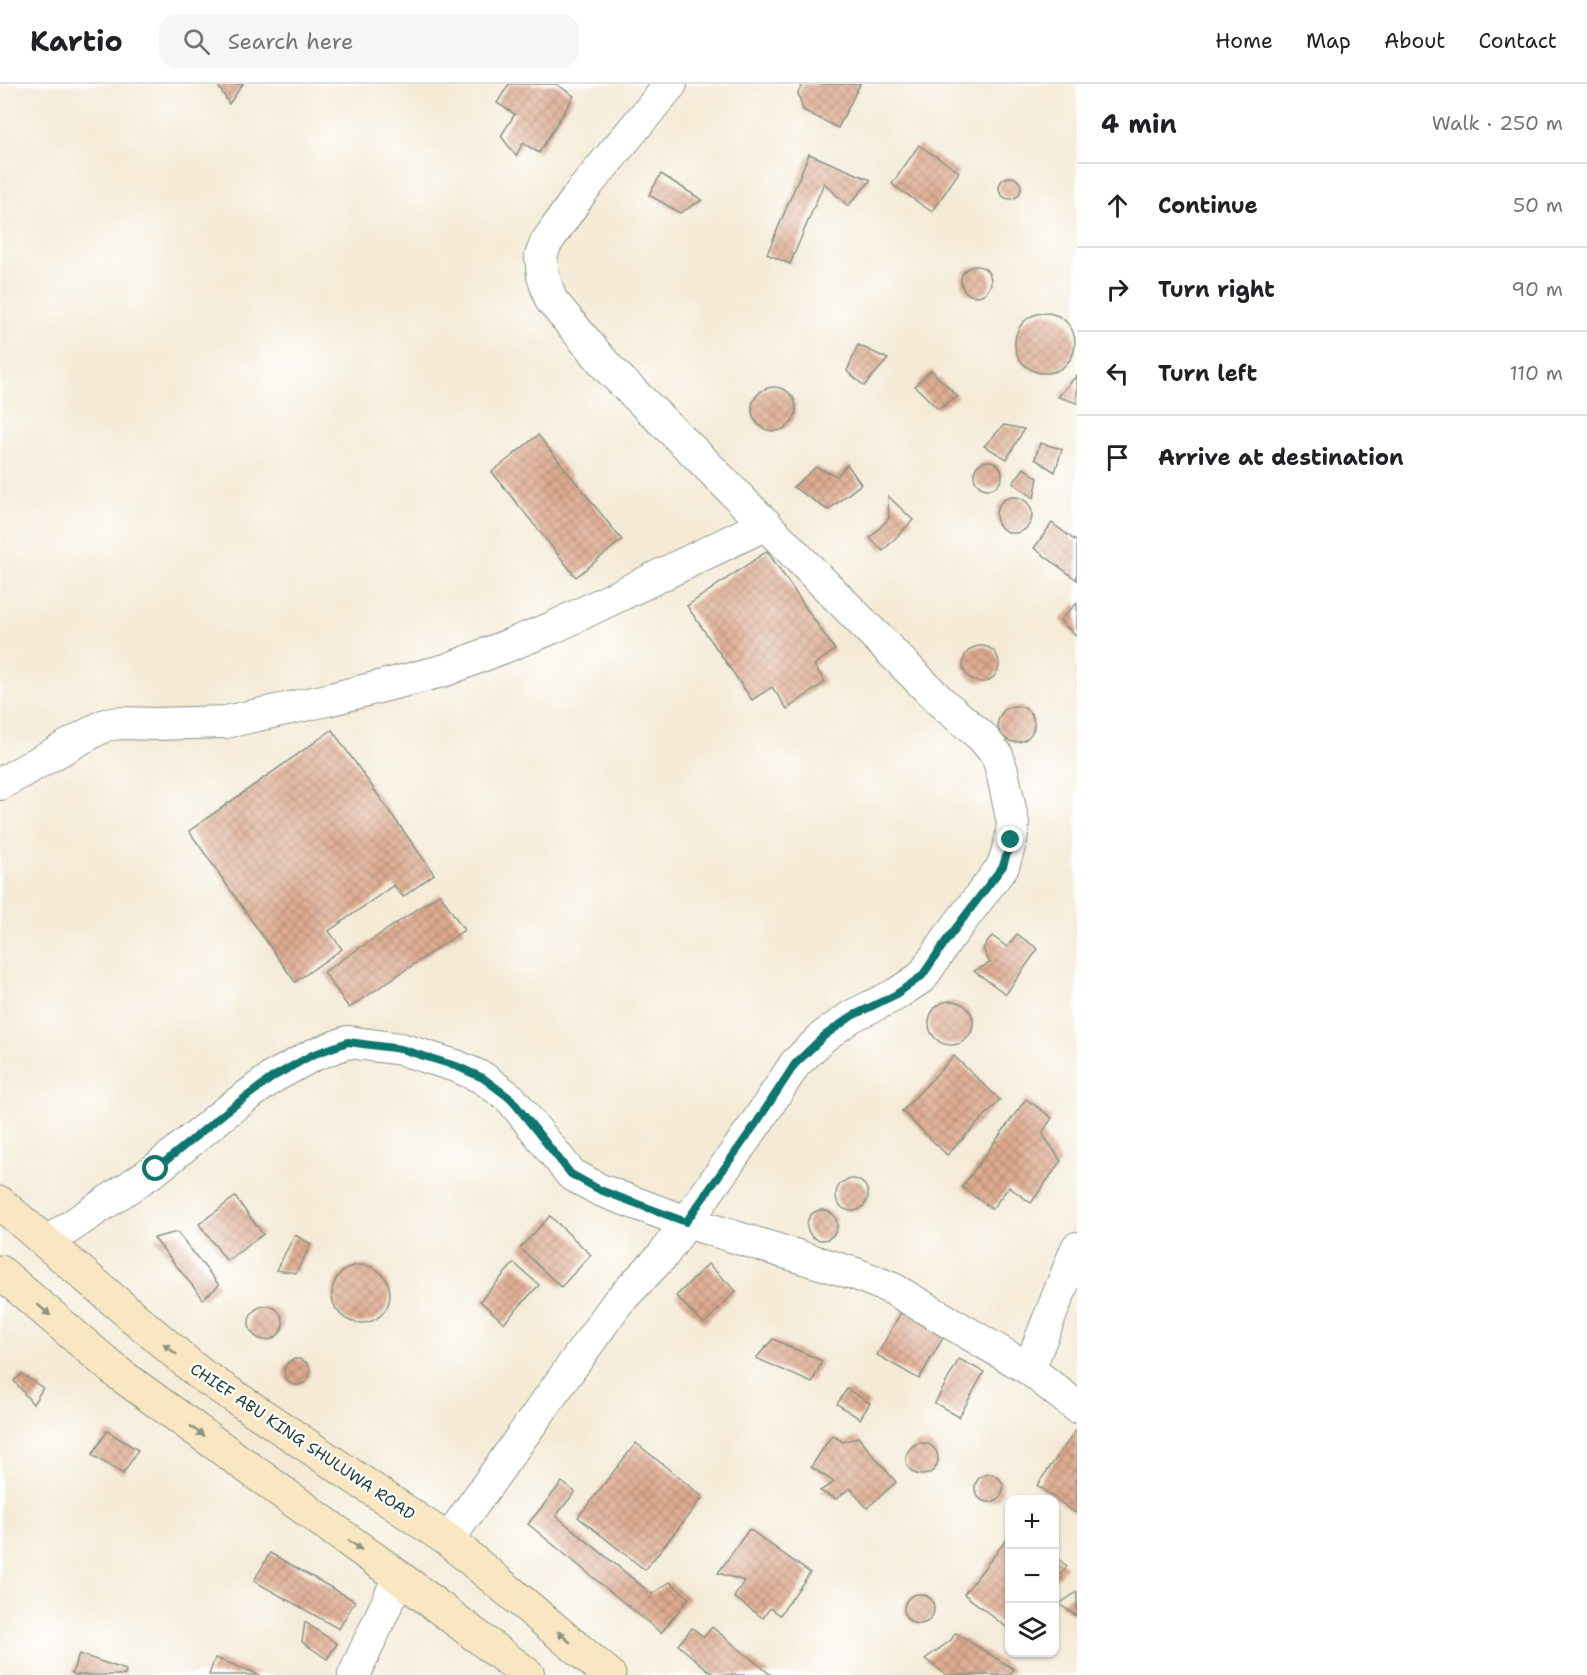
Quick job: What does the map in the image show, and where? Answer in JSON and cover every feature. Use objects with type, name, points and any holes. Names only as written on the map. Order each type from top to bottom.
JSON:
[{"type":"street","points":[[448,1540],[617,1303],[663,1255],[795,1064],[824,1036],[852,1016],[895,995],[922,976],[1003,866],[1011,840],[1013,823],[1002,771],[997,755],[982,737],[940,701],[609,369],[551,300],[543,276],[541,256],[546,243],[582,191],[671,84]]},
{"type":"street","points":[[0,784],[105,724],[226,722],[327,700],[446,670],[552,628],[766,524]]},
{"type":"street","points":[[46,1243],[156,1169],[273,1077],[312,1055],[348,1042],[401,1049],[456,1066],[483,1078],[511,1099],[571,1174],[600,1190],[686,1222],[856,1274],[893,1289],[1029,1369],[1077,1407]]},
{"type":"street","name":"CHIEF ABU KING SHULUWA ROAD","points":[[0,1203],[199,1373],[448,1540],[609,1675]]},
{"type":"street","points":[[1029,1369],[1077,1248]]},
{"type":"street","points":[[0,1272],[118,1373],[399,1577],[528,1675]]},
{"type":"street","points":[[354,1675],[399,1577]]},
{"type":"building","points":[[217,84],[243,84],[229,104]]},
{"type":"building","points":[[509,84],[556,84],[574,96],[539,153],[523,143],[516,156],[501,136],[515,114],[497,103]]},
{"type":"building","points":[[803,84],[860,84],[838,128],[803,110],[798,93]]},
{"type":"building","points":[[919,145],[959,172],[932,212],[892,184]]},
{"type":"building","points":[[809,154],[871,180],[848,206],[824,183],[790,264],[767,254]]},
{"type":"building","points":[[661,174],[702,200],[680,213],[649,195]]},
{"type":"building","points":[[1010,177],[1018,180],[1021,188],[1018,196],[1010,199],[1002,196],[999,188],[1002,180]]},
{"type":"building","points":[[976,266],[987,270],[991,281],[987,292],[976,296],[965,292],[961,281],[965,270]]},
{"type":"building","points":[[1039,313],[1051,313],[1067,321],[1073,331],[1075,343],[1073,355],[1067,365],[1051,373],[1039,373],[1023,365],[1015,349],[1015,337],[1023,321]]},
{"type":"building","points":[[858,345],[888,359],[864,386],[847,371]]},
{"type":"building","points":[[931,370],[958,397],[938,409],[915,386]]},
{"type":"building","points":[[1077,375],[1077,403],[1058,397]]},
{"type":"building","points":[[774,387],[783,388],[790,393],[795,400],[795,418],[790,425],[783,430],[774,431],[765,430],[758,425],[753,418],[752,409],[753,400],[758,393],[765,388]]},
{"type":"building","points":[[1004,425],[1024,429],[1007,459],[984,446]]},
{"type":"building","points":[[538,435],[622,540],[576,577],[492,472]]},
{"type":"building","points":[[1040,443],[1062,449],[1055,472],[1035,459]]},
{"type":"building","points":[[988,461],[998,465],[1002,475],[998,485],[988,489],[978,485],[974,475],[978,465]]},
{"type":"building","points":[[847,464],[861,484],[828,510],[793,487],[816,467],[837,476]]},
{"type":"building","points":[[1024,468],[1038,478],[1034,498],[1013,483]]},
{"type":"building","points":[[888,496],[913,520],[883,551],[870,538],[889,518]]},
{"type":"building","points":[[1014,497],[1027,502],[1032,515],[1027,528],[1014,533],[1001,528],[996,515],[1001,502]]},
{"type":"building","points":[[1052,523],[1077,542],[1077,580],[1034,548]]},
{"type":"building","points":[[767,551],[835,650],[814,665],[825,682],[787,709],[772,687],[752,700],[687,606]]},
{"type":"building","points":[[1077,603],[1077,637],[1060,620]]},
{"type":"building","points":[[981,646],[994,651],[999,664],[994,677],[981,682],[968,677],[963,664],[968,651]]},
{"type":"building","points":[[1016,706],[1029,711],[1034,724],[1029,737],[1016,742],[1003,737],[998,724],[1003,711]]},
{"type":"building","points":[[332,730],[434,874],[403,897],[394,885],[329,931],[342,949],[295,982],[189,831]]},
{"type":"building","points":[[440,894],[464,930],[349,1008],[324,972]]},
{"type":"building","points":[[1017,934],[1038,949],[1006,994],[974,971],[990,963],[983,948],[992,936],[1007,947]]},
{"type":"building","points":[[951,1001],[966,1008],[973,1023],[966,1038],[951,1045],[936,1038],[929,1023],[936,1008]]},
{"type":"building","points":[[954,1056],[1000,1100],[947,1155],[902,1111]]},
{"type":"building","points":[[1026,1099],[1052,1118],[1042,1133],[1061,1161],[1031,1203],[1009,1187],[992,1209],[962,1187]]},
{"type":"building","points":[[852,1179],[864,1183],[868,1195],[864,1207],[852,1211],[840,1207],[836,1195],[840,1183]]},
{"type":"building","points":[[235,1197],[263,1234],[227,1261],[199,1224]]},
{"type":"building","points":[[822,1210],[833,1214],[837,1225],[833,1236],[822,1240],[811,1236],[807,1225],[811,1214]]},
{"type":"building","points":[[550,1216],[591,1255],[561,1287],[520,1248]]},
{"type":"building","points":[[177,1232],[219,1285],[203,1299],[154,1238]]},
{"type":"building","points":[[295,1235],[311,1244],[296,1273],[276,1270]]},
{"type":"building","points":[[514,1263],[539,1285],[504,1323],[480,1301]]},
{"type":"building","points":[[708,1264],[736,1291],[704,1324],[676,1296]]},
{"type":"building","points":[[355,1265],[367,1265],[382,1273],[390,1288],[390,1300],[382,1315],[367,1323],[355,1323],[340,1315],[332,1300],[332,1288],[340,1273]]},
{"type":"building","points":[[266,1306],[278,1311],[283,1323],[278,1335],[266,1340],[254,1335],[249,1323],[254,1311]]},
{"type":"building","points":[[904,1307],[947,1331],[919,1379],[877,1355]]},
{"type":"building","points":[[773,1339],[822,1361],[812,1383],[756,1358]]},
{"type":"building","points":[[297,1359],[306,1363],[310,1372],[306,1381],[297,1385],[288,1381],[284,1372],[288,1363]]},
{"type":"building","points":[[959,1359],[984,1372],[959,1417],[935,1403]]},
{"type":"building","points":[[22,1374],[43,1388],[33,1404],[14,1381]]},
{"type":"building","points":[[847,1389],[870,1403],[860,1419],[837,1404]]},
{"type":"building","points":[[1077,1429],[1077,1514],[1059,1501],[1059,1495],[1051,1495],[1037,1485]]},
{"type":"building","points":[[107,1431],[138,1450],[123,1474],[92,1455]]},
{"type":"building","points":[[832,1435],[843,1442],[858,1437],[896,1482],[867,1508],[850,1488],[836,1499],[820,1491],[834,1482],[811,1467]]},
{"type":"building","points":[[636,1443],[703,1497],[645,1570],[578,1517]]},
{"type":"building","points":[[922,1443],[933,1448],[938,1459],[933,1470],[922,1475],[911,1470],[906,1459],[911,1448]]},
{"type":"building","points":[[989,1474],[999,1478],[1003,1488],[999,1498],[989,1502],[979,1498],[975,1488],[979,1478]]},
{"type":"building","points":[[562,1482],[575,1492],[556,1516],[652,1594],[670,1582],[689,1598],[661,1633],[528,1524]]},
{"type":"building","points":[[749,1529],[810,1573],[780,1615],[770,1608],[763,1618],[734,1597],[745,1581],[718,1573]]},
{"type":"building","points":[[1005,1541],[1005,1626],[964,1594]]},
{"type":"building","points":[[270,1553],[355,1601],[339,1629],[254,1581]]},
{"type":"building","points":[[1059,1560],[1067,1566],[1059,1576]]},
{"type":"building","points":[[1077,1592],[1077,1616],[1059,1604]]},
{"type":"building","points":[[919,1594],[930,1598],[934,1609],[930,1620],[919,1624],[908,1620],[904,1609],[908,1598]]},
{"type":"building","points":[[305,1622],[337,1644],[327,1659],[302,1642]]},
{"type":"building","points":[[712,1627],[771,1675],[714,1675],[678,1645],[692,1628],[704,1637]]},
{"type":"building","points":[[955,1633],[1014,1669],[1010,1675],[947,1675],[925,1659],[951,1640]]},
{"type":"building","points":[[79,1654],[126,1670],[125,1675],[75,1675],[72,1673]]},
{"type":"building","points":[[215,1658],[260,1675],[209,1675]]},
{"type":"route","points":[[156,1169],[273,1077],[312,1055],[348,1042],[401,1049],[456,1066],[483,1078],[511,1099],[571,1174],[600,1190],[686,1222],[795,1064],[824,1036],[852,1016],[895,995],[922,976],[1003,866],[1011,840]]}]
